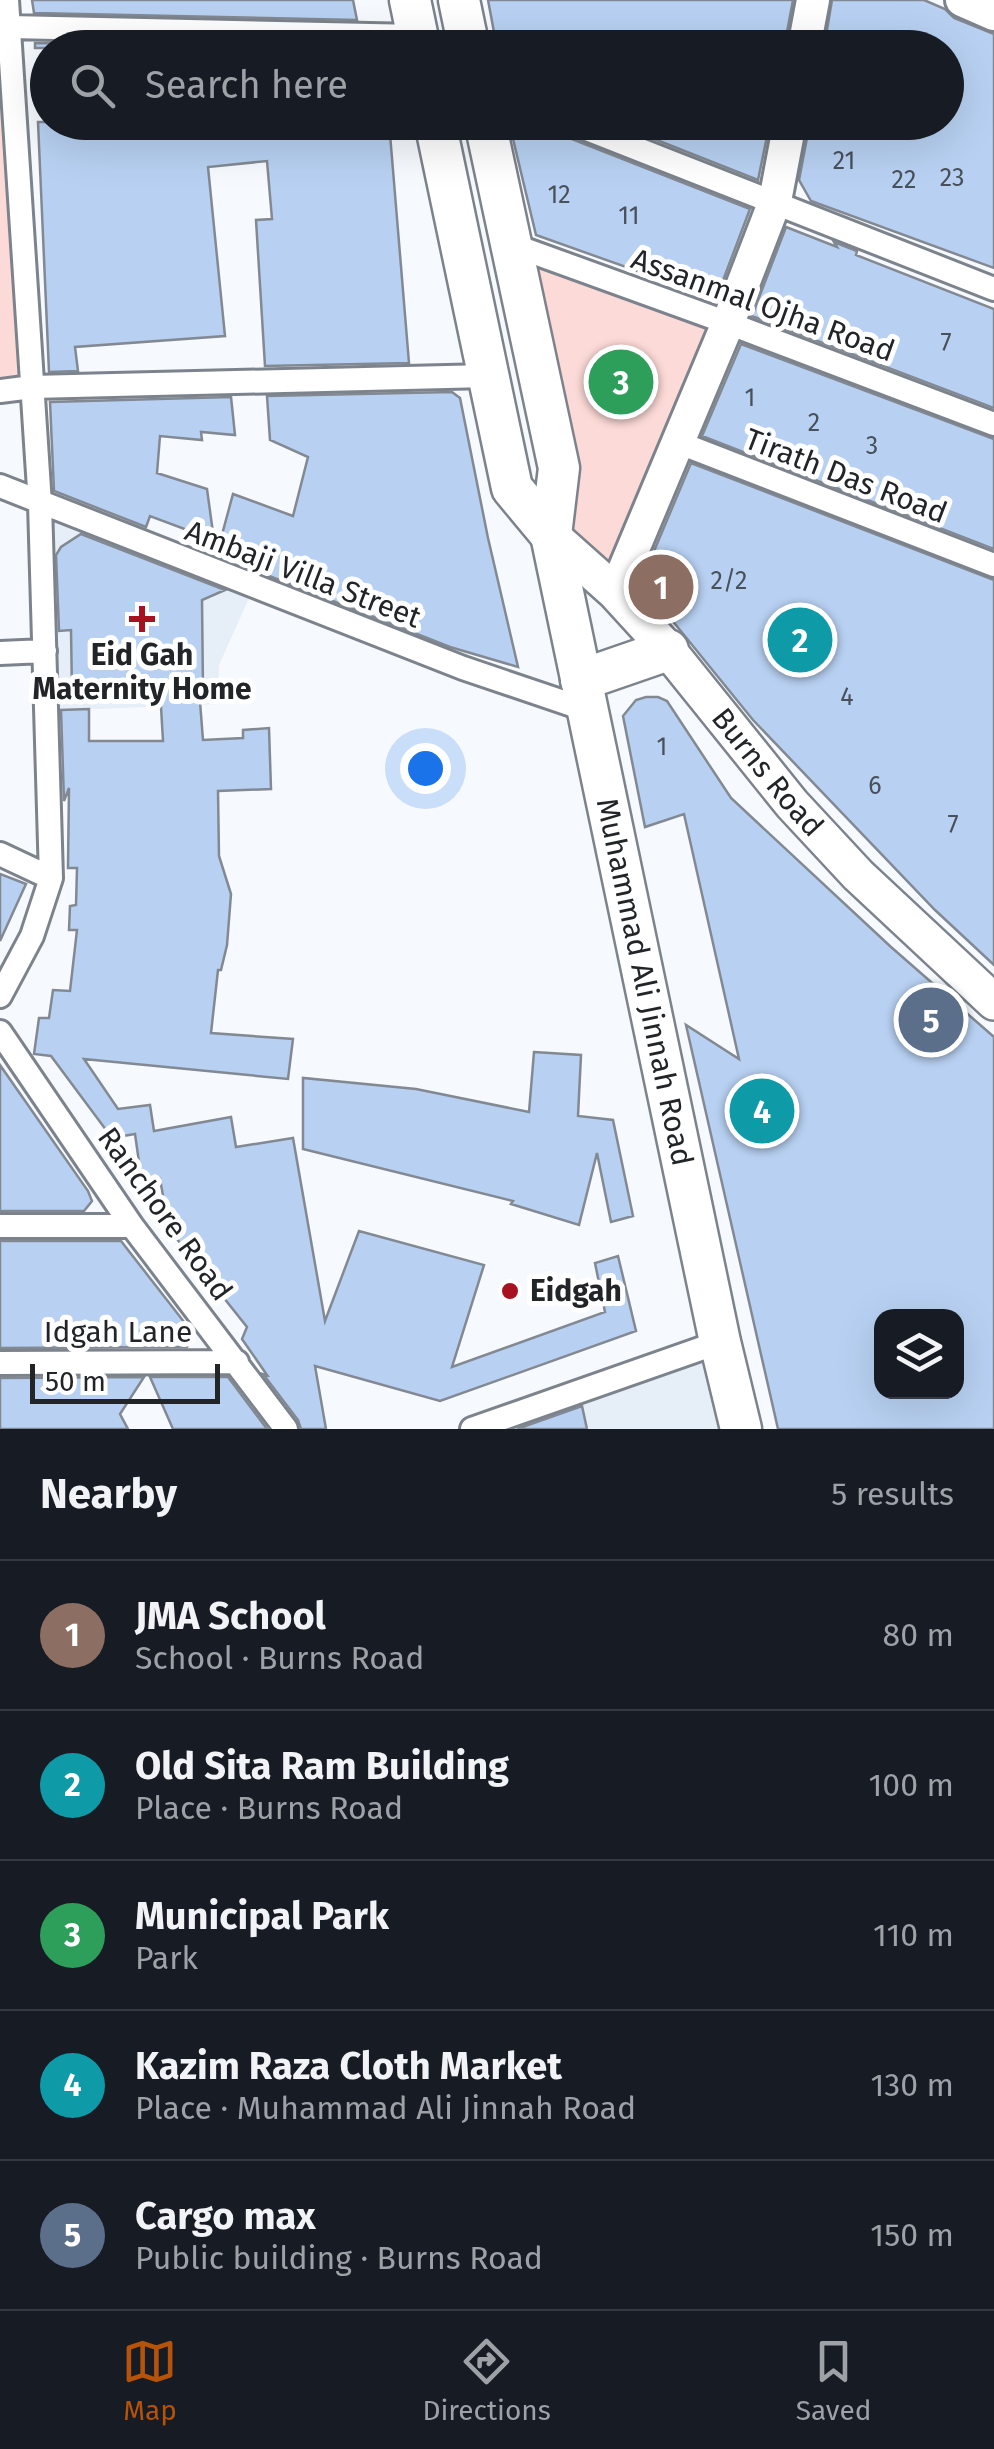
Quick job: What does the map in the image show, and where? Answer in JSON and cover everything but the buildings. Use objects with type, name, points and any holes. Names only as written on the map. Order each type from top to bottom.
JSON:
[{"type":"highway","points":[[459,0],[465,30]]},
{"type":"highway","name":"Muhammad Ali Jinnah Road","points":[[439,140],[512,488],[551,535]]},
{"type":"highway","name":"Muhammad Ali Jinnah Road","points":[[489,140],[559,468],[551,535],[720,1342],[742,1429]]},
{"type":"highway","points":[[584,695],[668,650]]},
{"type":"main road","name":"Burns Road","points":[[551,535],[615,592],[668,650],[792,804],[858,876],[994,1002]]},
{"type":"street","points":[[0,996],[32,936],[51,878],[40,504],[7,0]]},
{"type":"street","points":[[807,30],[813,0]]},
{"type":"street","points":[[962,0],[994,11]]},
{"type":"street","points":[[10,27],[416,28]]},
{"type":"street","points":[[616,140],[994,290]]},
{"type":"street","points":[[615,592],[775,201],[787,140]]},
{"type":"street","name":"Assanmal Ojha Road","points":[[510,244],[994,424]]},
{"type":"street","points":[[0,391],[32,386],[488,376]]},
{"type":"street","name":"Tirath Das Road","points":[[677,442],[994,566]]},
{"type":"street","name":"Ambaji Villa Street","points":[[0,486],[463,668],[584,695]]},
{"type":"street","points":[[0,653],[45,651]]},
{"type":"street","points":[[0,854],[51,878]]},
{"type":"street","name":"Ranchore Road","points":[[0,1032],[132,1226],[286,1429]]},
{"type":"street","points":[[0,1226],[132,1226]]},
{"type":"street","points":[[472,1429],[720,1342]]},
{"type":"street","name":"Idgah Lane","points":[[0,1363],[236,1362]]},
{"type":"shaded area","points":[[0,0],[32,387],[0,391]]},
{"type":"shaded area","points":[[510,244],[728,323],[615,592],[551,535]]},
{"type":"shaded area","name":"Eid Gah Maternity Home","points":[[40,504],[254,587],[219,665],[218,704],[46,711]]},
{"type":"shaded area","points":[[720,1342],[741,1429],[472,1429]]},
{"type":"place","name":"Municipal Park","points":[[621,382]]},
{"type":"place","name":"JMA School","points":[[661,587]]},
{"type":"place","name":"Eid Gah Maternity Home","points":[[142,619]]},
{"type":"place","name":"Old Sita Ram Building","points":[[800,640]]},
{"type":"place","name":"Cargo max","points":[[931,1020]]},
{"type":"place","name":"Kazim Raza Cloth Market","points":[[762,1111]]},
{"type":"place","name":"Eidgah","points":[[510,1291]]}]
